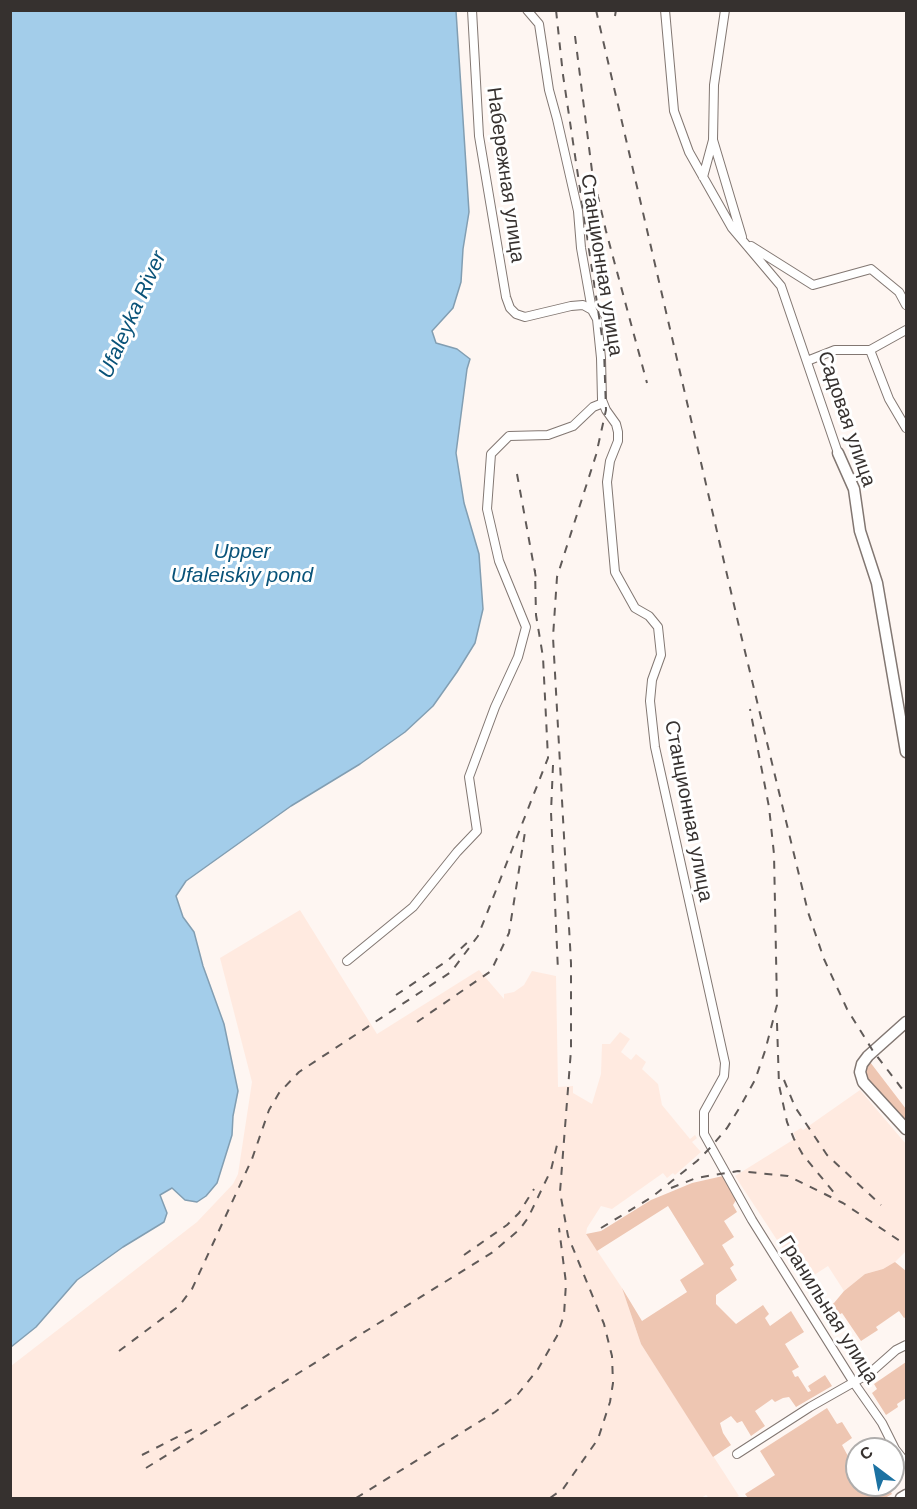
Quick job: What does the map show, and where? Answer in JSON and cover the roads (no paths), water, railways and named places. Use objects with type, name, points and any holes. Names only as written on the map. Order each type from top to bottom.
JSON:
[{"type":"street","name":"Набережная улица","points":[[472,10],[479,136],[506,297],[510,308],[516,314],[525,317],[571,306],[583,305],[592,310]]},
{"type":"street","name":"Станционная улица","points":[[527,10],[539,24],[549,90],[578,211],[581,249],[592,310],[597,319],[603,403],[616,424],[618,432],[618,441],[610,461],[607,482],[615,572],[635,608],[649,616],[658,627],[661,655],[652,680],[650,700],[655,747],[674,840],[724,1051],[724,1076],[704,1112],[703,1124],[704,1134],[725,1172]]},
{"type":"street","name":"Садовая улица","points":[[665,10],[674,111],[689,152],[732,228],[781,286],[838,453],[854,489],[860,531],[877,583],[906,752]]},
{"type":"street","points":[[703,177],[713,140],[714,85],[725,10]]},
{"type":"street","points":[[713,140],[744,241],[813,285],[872,268],[899,292],[906,305]]},
{"type":"street","points":[[807,361],[835,350],[870,350],[906,330]]},
{"type":"street","points":[[870,350],[889,399],[906,428]]},
{"type":"street","points":[[347,961],[413,907],[477,831],[469,777],[495,706],[518,657],[526,627],[499,561],[487,509],[491,454],[509,436],[548,435],[573,426],[593,407],[603,403]]},
{"type":"street","points":[[906,1022],[868,1056],[860,1072],[863,1082],[906,1129]]},
{"type":"street","name":"Гранильная улица","points":[[725,1172],[752,1220],[906,1463]]},
{"type":"street","points":[[737,1454],[810,1407],[870,1373],[896,1350],[906,1345]]},
{"type":"street","points":[[901,1498],[906,1495]]},
{"type":"water","name":"Upper Ufaleiskiy pond","points":[[11,10],[456,11],[469,212],[461,282],[453,308],[432,331],[436,343],[457,349],[470,359],[456,453],[464,503],[479,554],[483,609],[475,643],[433,706],[405,732],[360,764],[291,806],[186,881],[176,896],[183,917],[194,932],[203,966],[224,1024],[238,1091],[232,1135],[217,1183],[206,1196],[197,1202],[185,1200],[172,1188],[160,1195],[167,1213],[164,1222],[123,1247],[77,1280],[36,1327],[11,1347]]},
{"type":"railway","points":[[550,1498],[563,1489],[598,1439],[610,1402],[613,1383],[612,1356],[604,1324],[568,1236],[560,1192],[571,1050],[571,963],[553,637],[557,577],[596,455],[606,410],[604,350],[563,75],[556,10]]},
{"type":"railway","points":[[596,10],[741,635],[808,912],[824,959],[847,1009],[873,1051],[906,1094]]},
{"type":"railway","points":[[615,16],[616,10]]},
{"type":"railway","points":[[575,36],[592,171],[647,383]]},
{"type":"railway","points":[[517,474],[536,578]]},
{"type":"railway","points":[[119,1351],[179,1306],[192,1289],[252,1159],[269,1110],[279,1093],[299,1072],[451,972],[478,936],[548,758],[543,657],[536,615],[535,570]]},
{"type":"railway","points":[[601,1228],[652,1197],[711,1147],[727,1128],[740,1107],[755,1080],[765,1051],[777,1005],[774,854],[769,807],[750,709]]},
{"type":"railway","points":[[553,765],[551,812],[558,971]]},
{"type":"railway","points":[[417,1022],[491,971],[509,933],[525,832]]},
{"type":"railway","points":[[396,995],[447,961],[468,942]]},
{"type":"railway","points":[[777,1023],[779,1085],[787,1122],[803,1155],[836,1195]]},
{"type":"railway","points":[[784,1080],[795,1107],[827,1155],[881,1205]]},
{"type":"railway","points":[[146,1468],[493,1252],[520,1229],[528,1218],[551,1170],[557,1145]]},
{"type":"railway","points":[[671,1188],[696,1178],[738,1171],[788,1176],[843,1203],[906,1245]]},
{"type":"railway","points":[[464,1255],[507,1225],[519,1213],[534,1189]]},
{"type":"railway","points":[[356,1498],[495,1412],[518,1394],[538,1369],[557,1336],[564,1315],[566,1283],[559,1228]]},
{"type":"railway","points":[[142,1455],[195,1428]]},
{"type":"water label","name":"Ufaleyka River","points":[[133,315]]}]
